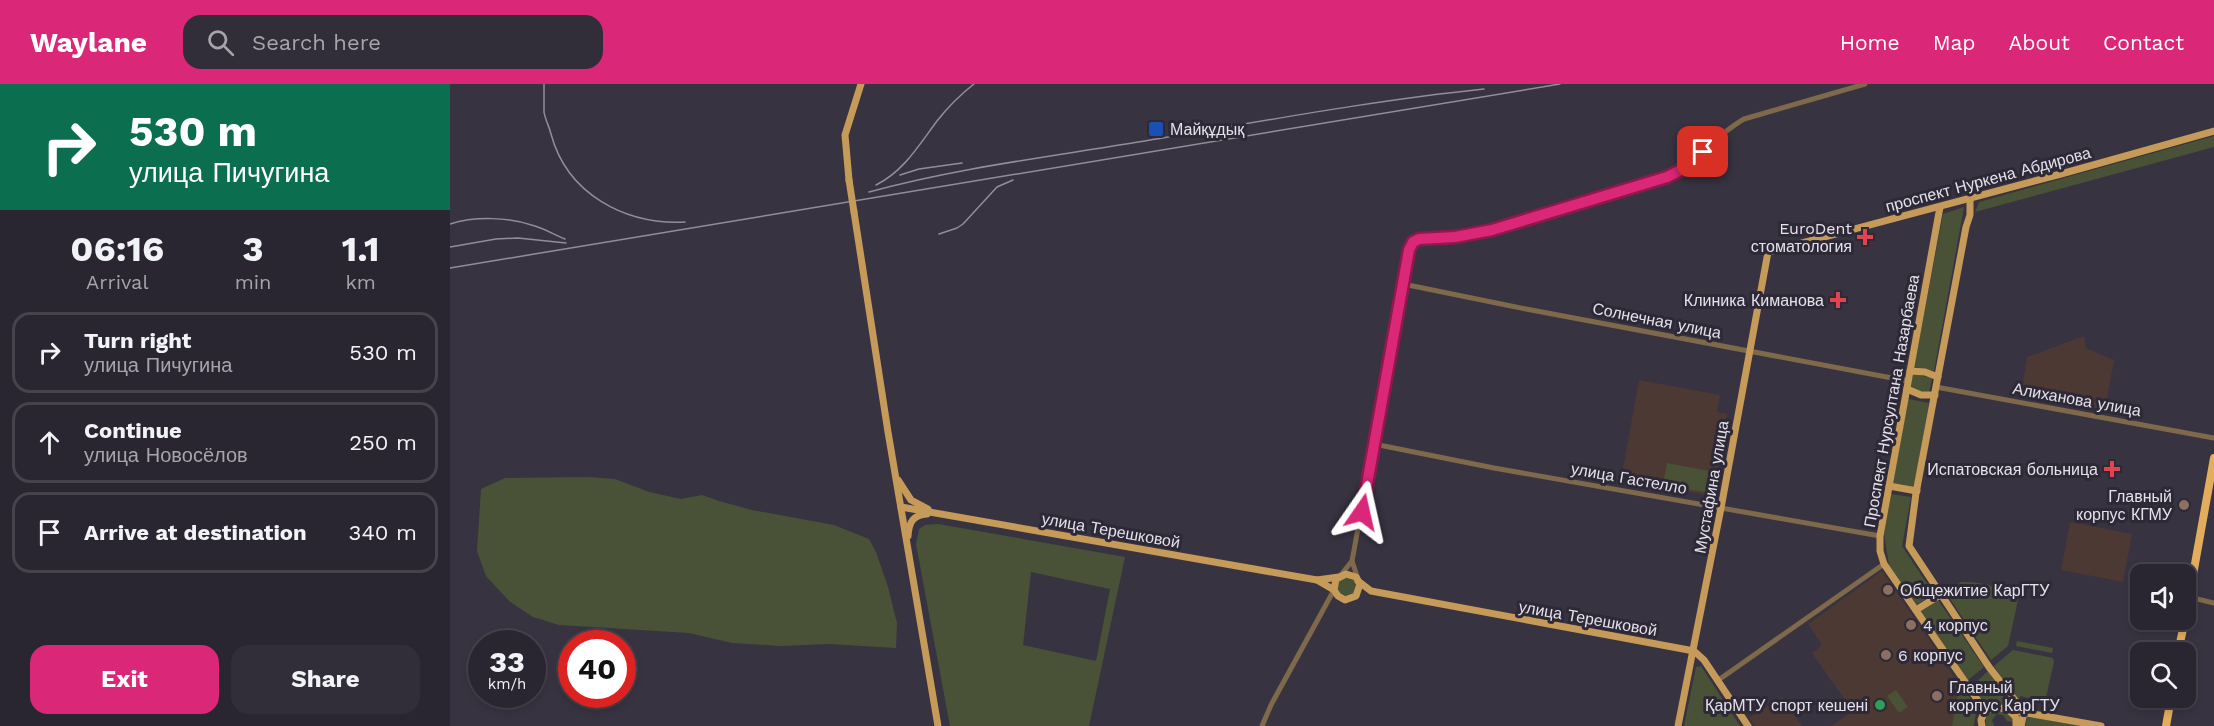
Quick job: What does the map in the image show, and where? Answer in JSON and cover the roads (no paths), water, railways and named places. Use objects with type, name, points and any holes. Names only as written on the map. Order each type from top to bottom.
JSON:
[{"type":"highway","points":[[2195,564],[2214,458]]},
{"type":"highway","points":[[2166,726],[2169,708]]},
{"type":"main road","points":[[861,84],[845,135],[849,180],[938,726]]},
{"type":"main road","name":"проспект Нуркена Абдирова","points":[[1768,252],[2214,131]]},
{"type":"main road","points":[[1970,198],[1970,216],[1935,391],[1908,546],[2009,694],[2021,726]]},
{"type":"main road","name":"Проспект Нурсултана Назарбаева","points":[[1940,207],[1880,536],[1880,551],[1884,564],[1981,705],[1984,713]]},
{"type":"main road","name":"Мустафина улица","points":[[1678,726],[1768,252]]},
{"type":"main road","points":[[1910,371],[1925,372],[1938,377]]},
{"type":"main road","points":[[1906,389],[1921,395],[1935,391]]},
{"type":"main road","points":[[896,477],[911,500],[939,513]]},
{"type":"main road","points":[[1889,486],[1917,491]]},
{"type":"main road","name":"улица Терешковой","points":[[901,507],[1317,580],[1350,574],[1359,580]]},
{"type":"main road","points":[[908,545],[911,521],[918,515],[939,513]]},
{"type":"main road","points":[[1334,590],[1339,577]]},
{"type":"main road","name":"улица Терешковой","points":[[1317,580],[1334,590],[1341,598],[1349,600],[1371,591],[1694,651]]},
{"type":"main road","points":[[1359,580],[1371,591]]},
{"type":"main road","points":[[1356,596],[1360,589],[1359,580]]},
{"type":"main road","points":[[1916,610],[1940,595]]},
{"type":"main road","points":[[1694,651],[1708,667],[1748,726]]},
{"type":"main road","points":[[1690,667],[1699,664],[1708,667]]},
{"type":"main road","points":[[1982,726],[1984,713],[1994,707],[2004,709],[2018,717],[2101,726]]},
{"type":"street","points":[[1339,577],[1352,561],[1402,284],[1409,250],[1413,242],[1419,239],[1459,236],[1539,216],[1667,177],[1690,163],[1737,123],[1751,116],[1865,84]]},
{"type":"street","name":"Солнечная улица","points":[[1402,284],[1908,381]]},
{"type":"street","name":"Алиханова улица","points":[[1935,391],[2214,438]]},
{"type":"street","name":"улица Гастелло","points":[[1374,444],[1880,536]]},
{"type":"street","points":[[1352,561],[1359,580]]},
{"type":"street","points":[[1717,681],[1884,564]]},
{"type":"street","points":[[1262,726],[1271,705],[1334,590]]},
{"type":"street","points":[[1328,602],[1341,598]]},
{"type":"street","points":[[2196,599],[2214,603]]},
{"type":"railway","points":[[544,84],[544,112],[559,155],[570,173],[585,189],[601,202],[641,218],[663,222],[685,222]]},
{"type":"railway","points":[[876,185],[903,165],[945,111],[974,84]]},
{"type":"railway","points":[[450,268],[1560,84]]},
{"type":"railway","points":[[869,192],[936,176],[1003,164],[1354,106],[1484,89]]},
{"type":"railway","points":[[900,175],[919,169],[962,163]]},
{"type":"railway","points":[[939,234],[963,224],[997,187],[1013,180]]},
{"type":"railway","points":[[450,224],[470,220],[503,219],[535,226],[565,239]]},
{"type":"railway","points":[[450,247],[496,239],[518,238],[566,243]]},
{"type":"place","name":"Майқұдық","points":[[1156,129]]},
{"type":"place","name":"EuroDent стоматология","points":[[1865,237]]},
{"type":"place","name":"Клиника Киманова","points":[[1838,300]]},
{"type":"place","name":"Испатовская больница","points":[[2112,469]]},
{"type":"place","name":"Главный корпус КГМУ","points":[[2184,505]]},
{"type":"place","name":"Общежитие КарГТУ","points":[[1888,590]]},
{"type":"place","name":"4 корпус","points":[[1911,625]]},
{"type":"place","name":"6 корпус","points":[[1886,655]]},
{"type":"place","name":"Главный корпус КарГТУ","points":[[1937,696]]},
{"type":"place","name":"ҚарМТУ спорт кешені","points":[[1880,705]]}]
